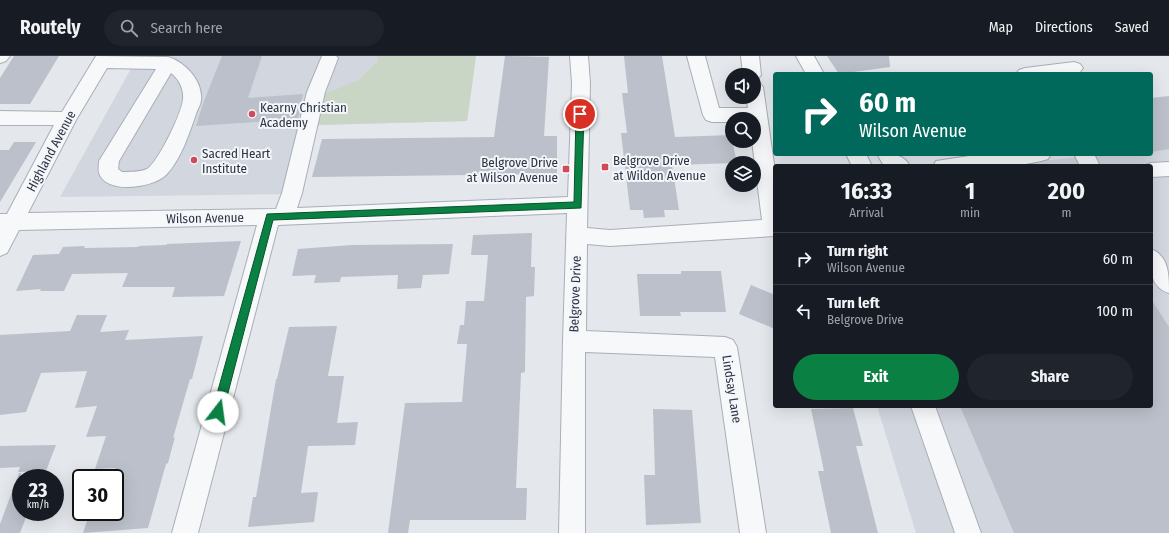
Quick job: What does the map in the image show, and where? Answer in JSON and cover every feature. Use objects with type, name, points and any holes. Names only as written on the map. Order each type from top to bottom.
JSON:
[{"type":"street","name":"Belgrove Drive","points":[[572,533],[574,341],[581,82],[580,56]]},
{"type":"street","points":[[696,56],[712,115],[725,115]]},
{"type":"street","points":[[750,56],[751,68]]},
{"type":"street","points":[[805,56],[814,72]]},
{"type":"street","points":[[185,533],[277,216],[292,193],[316,92],[329,58]]},
{"type":"street","points":[[103,59],[168,63],[180,70],[190,84],[192,100],[175,145],[160,169],[150,177],[119,180],[108,172],[109,162],[168,63]]},
{"type":"street","name":"Highland Avenue","points":[[0,247],[6,222],[103,59]]},
{"type":"street","points":[[1037,72],[1072,66]]},
{"type":"street","points":[[0,118],[67,119]]},
{"type":"street","points":[[761,136],[773,221]]},
{"type":"street","points":[[888,156],[891,161],[896,164]]},
{"type":"street","points":[[959,164],[1025,156]]},
{"type":"street","points":[[1153,170],[1169,169]]},
{"type":"street","name":"Wilson Avenue","points":[[6,222],[277,216],[578,205]]},
{"type":"street","points":[[577,235],[610,238],[773,228]]},
{"type":"street","points":[[1153,261],[1169,284]]},
{"type":"street","name":"Lindsay Lane","points":[[574,341],[725,347],[753,533]]},
{"type":"street","points":[[924,408],[968,533]]},
{"type":"shaded area","name":"Sacred Heart Institute","points":[[138,56],[476,56],[467,121],[315,125],[300,194],[60,197]]},
{"type":"shaded area","points":[[1169,149],[1169,533],[916,533],[878,408],[1153,408],[1153,164],[1009,164],[1092,156],[1153,156],[1153,150]]},
{"type":"green space","points":[[377,56],[476,56],[467,121],[315,125],[325,94],[359,80],[378,61]]},
{"type":"building","points":[[14,56],[59,56],[30,104],[0,104],[0,78]]},
{"type":"building","points":[[222,56],[262,56],[248,98],[303,94],[298,119],[196,126],[204,101]]},
{"type":"building","points":[[505,56],[549,57],[544,136],[557,136],[557,174],[312,177],[322,139],[494,137]]},
{"type":"building","points":[[624,56],[662,56],[675,137],[725,135],[725,148],[734,148],[736,156],[725,156],[725,163],[672,165],[679,210],[664,210],[665,217],[644,218],[643,210],[630,210],[621,133],[627,133],[622,93],[628,93]]},
{"type":"building","points":[[827,56],[889,56],[890,67],[854,72],[838,72]]},
{"type":"building","points":[[1169,96],[1169,149],[1153,152],[1153,98]]},
{"type":"building","points":[[14,142],[36,142],[0,202],[0,150],[9,150]]},
{"type":"building","points":[[532,233],[531,267],[535,267],[534,296],[526,297],[525,372],[521,373],[516,488],[527,488],[526,520],[410,520],[408,533],[388,533],[405,403],[462,402],[467,344],[457,344],[460,325],[464,325],[466,301],[484,301],[488,255],[471,255],[473,235]]},
{"type":"building","points":[[241,241],[224,296],[172,297],[175,287],[122,287],[128,273],[72,274],[64,291],[40,291],[41,289],[16,291],[33,255],[59,254],[63,247],[138,247],[167,244]]},
{"type":"building","points":[[453,244],[449,274],[423,275],[421,288],[397,289],[398,275],[341,277],[340,282],[314,283],[316,275],[292,276],[298,249],[352,245]]},
{"type":"building","points":[[681,271],[721,271],[726,312],[680,312],[681,316],[640,316],[637,274],[681,274]]},
{"type":"building","points":[[751,285],[773,294],[773,328],[739,314]]},
{"type":"building","points":[[1153,302],[1169,327],[1169,533],[1014,533],[961,408],[1153,408]]},
{"type":"building","points":[[77,315],[107,315],[100,332],[129,330],[125,340],[203,336],[192,379],[190,379],[173,438],[175,437],[168,463],[166,464],[148,528],[83,533],[87,521],[124,521],[124,469],[95,469],[106,436],[86,437],[97,406],[75,408],[87,371],[41,373],[26,412],[0,415],[0,335],[70,331]]},
{"type":"building","points":[[337,326],[328,376],[344,376],[337,423],[358,422],[355,445],[308,446],[301,493],[318,492],[314,522],[248,527],[253,497],[256,497],[276,379],[289,327]]},
{"type":"building","points":[[853,408],[863,446],[856,446],[878,533],[831,533],[818,471],[824,471],[811,409]]},
{"type":"building","points":[[653,409],[692,410],[701,523],[646,525],[644,475],[655,475]]},
{"type":"building","points":[[56,445],[47,469],[19,469],[20,467],[0,468],[0,446]]},
{"type":"building","points":[[12,492],[12,521],[25,521],[20,533],[0,533],[0,524]]},
{"type":"place","name":"Kearny Christian Academy","points":[[252,114]]},
{"type":"place","name":"Sacred Heart Institute","points":[[194,160]]},
{"type":"place","name":"Belgrove Drive at Wildon Avenue","points":[[605,167]]},
{"type":"place","name":"Belgrove Drive at Wilson Avenue","points":[[566,169]]},
{"type":"route","points":[[218,412],[270,217],[578,205],[580,114]]}]
